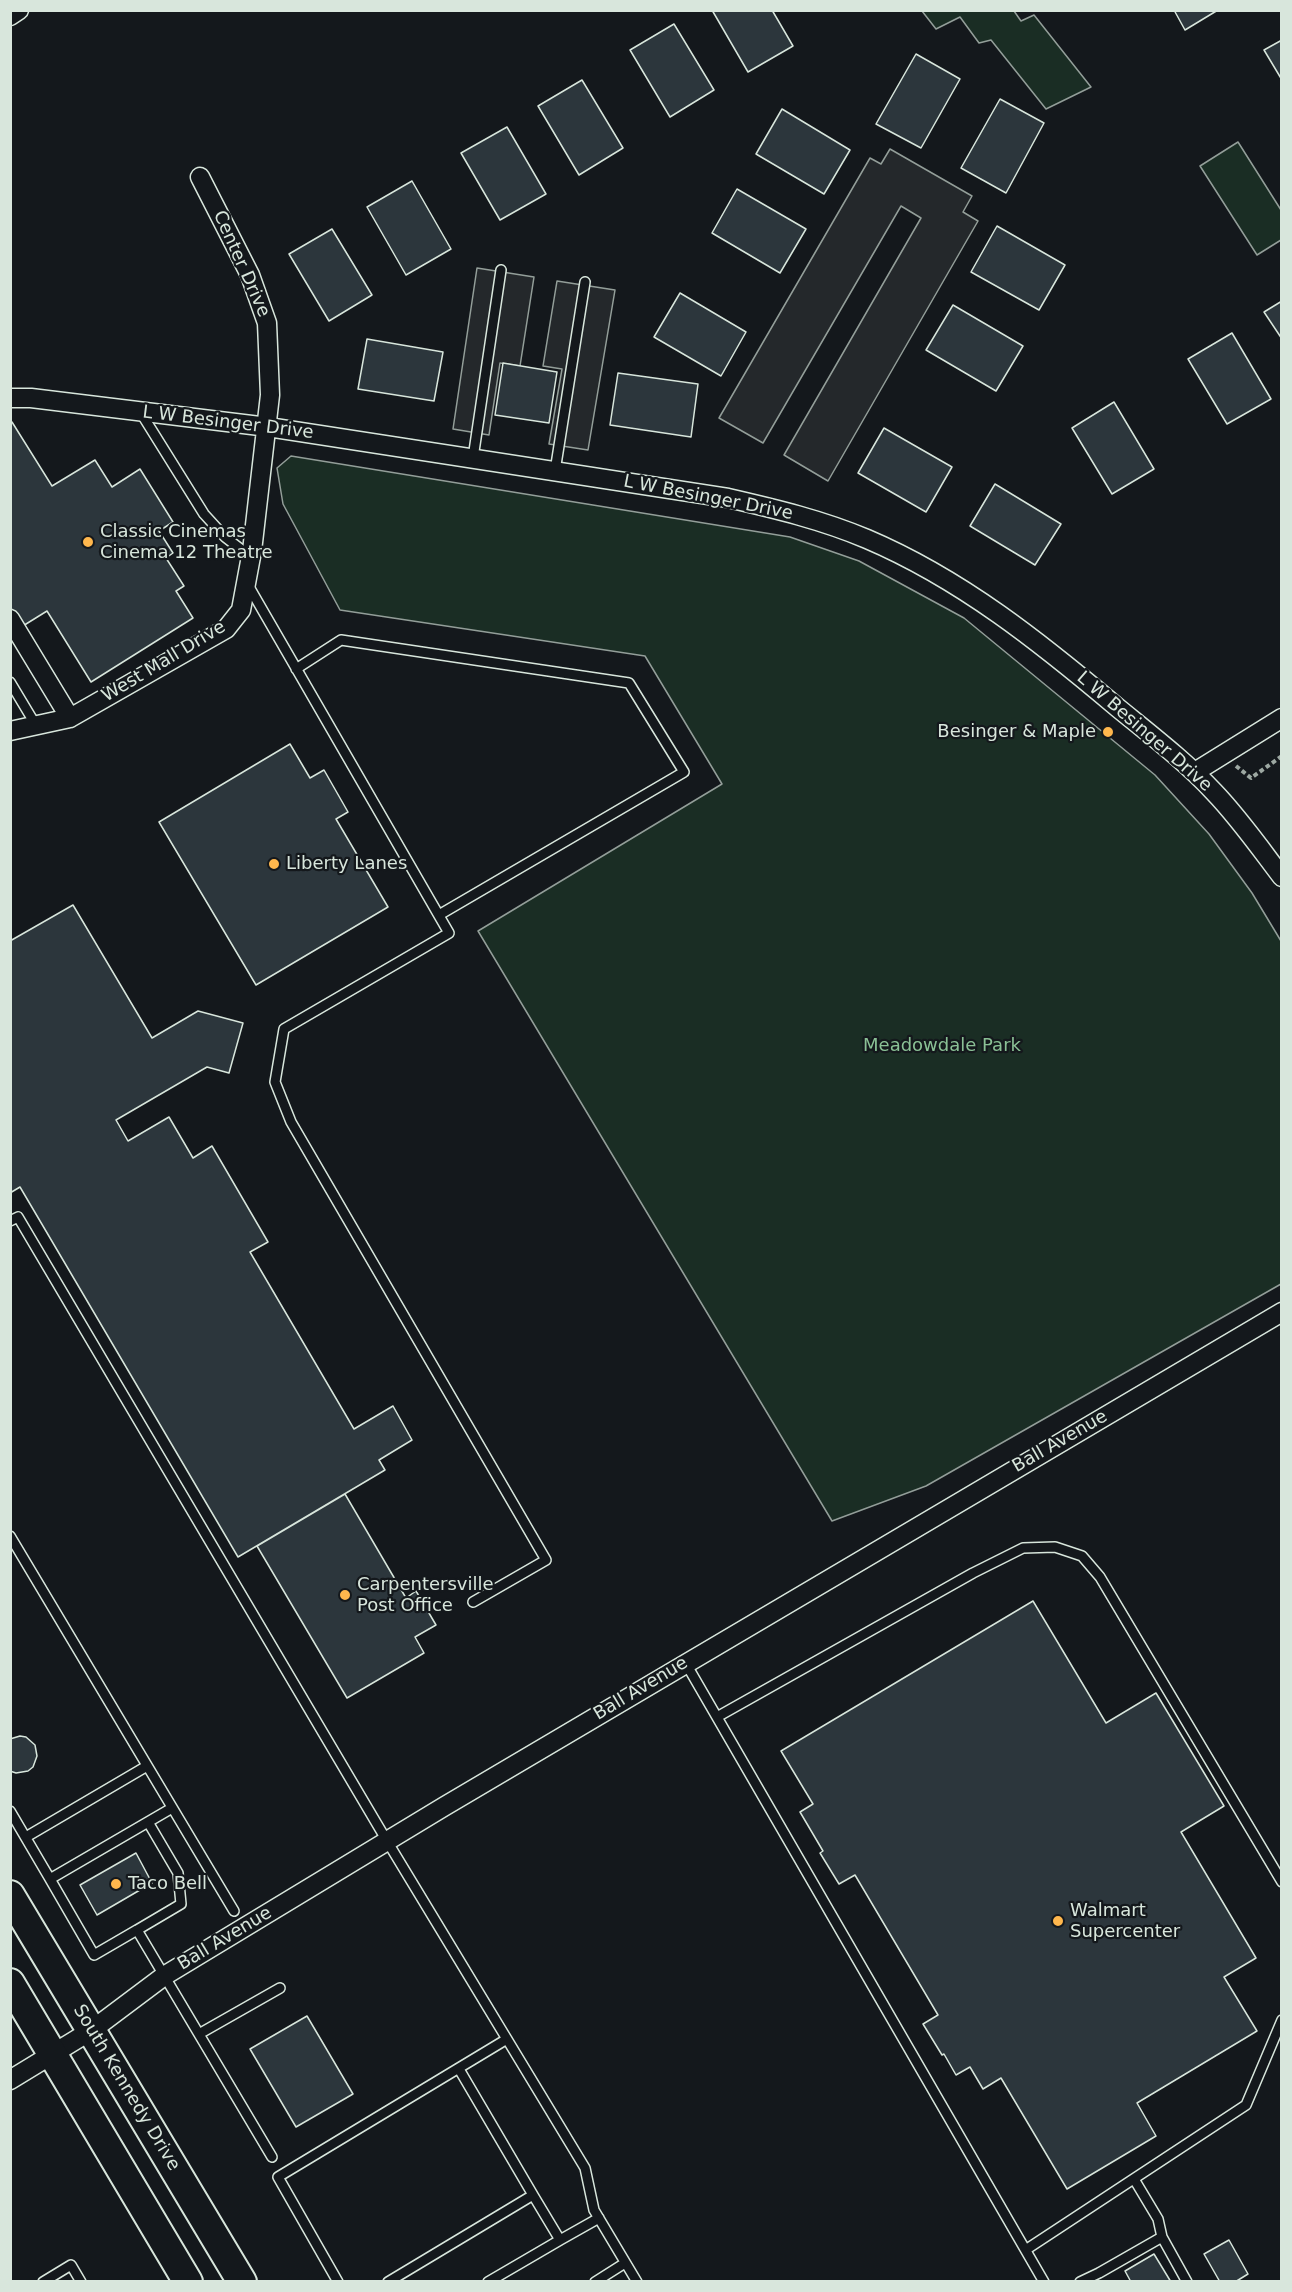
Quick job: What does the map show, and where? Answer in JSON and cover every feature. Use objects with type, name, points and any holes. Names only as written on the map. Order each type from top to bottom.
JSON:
[{"type":"main road","name":"South Kennedy Drive","points":[[10,1896],[242,2282]]},
{"type":"main road","points":[[10,1983],[188,2282]]},
{"type":"street","points":[[10,16],[19,10]]},
{"type":"street","name":"Center Drive","points":[[200,177],[245,265],[267,323],[270,395],[268,427]]},
{"type":"street","name":"L W Besinger Drive","points":[[10,398],[31,398],[268,427],[728,498],[799,514],[868,539],[934,573],[1015,624],[1195,772],[1231,811],[1281,877]]},
{"type":"street","name":"West Mall Drive","points":[[10,731],[37,727],[70,718],[226,629],[242,610],[268,427]]},
{"type":"street","points":[[10,619],[70,718]]},
{"type":"street","points":[[1195,772],[1281,718]]},
{"type":"street","name":"Ball Avenue","points":[[10,2080],[92,2030],[164,1976],[685,1662],[1281,1312]]},
{"type":"lane","points":[[473,458],[501,270]]},
{"type":"lane","points":[[555,471],[585,282]]},
{"type":"lane","points":[[141,412],[204,514],[225,537],[251,557]]},
{"type":"lane","points":[[247,583],[449,933],[284,1029],[275,1082],[291,1122],[546,1560],[473,1602]]},
{"type":"lane","points":[[296,669],[341,640],[629,682],[684,772],[439,915]]},
{"type":"lane","points":[[10,682],[37,727]]},
{"type":"lane","points":[[10,1221],[18,1217],[387,1842],[585,2168],[594,2210],[636,2282]]},
{"type":"lane","points":[[10,1536],[234,1911]]},
{"type":"lane","points":[[717,1718],[973,1573],[1023,1548],[1055,1547],[1082,1556],[1100,1577],[1281,1882]]},
{"type":"lane","points":[[685,1662],[1027,2249],[1044,2282]]},
{"type":"lane","points":[[26,1838],[147,1766]]},
{"type":"lane","points":[[50,1879],[172,1808]]},
{"type":"lane","points":[[10,1811],[94,1955],[181,1904],[178,1873],[148,1822]]},
{"type":"lane","points":[[137,1930],[272,2157]]},
{"type":"lane","points":[[199,2034],[280,1988]]},
{"type":"lane","points":[[1027,2249],[1246,2105],[1281,2020]]},
{"type":"lane","points":[[338,2282],[278,2177],[507,2039]]},
{"type":"lane","points":[[459,2068],[560,2240]]},
{"type":"lane","points":[[1134,2179],[1158,2219],[1162,2237],[1187,2282]]},
{"type":"lane","points":[[388,2282],[533,2195]]},
{"type":"lane","points":[[488,2282],[599,2218]]},
{"type":"lane","points":[[1080,2282],[1101,2277],[1162,2237]]},
{"type":"lane","points":[[595,2282],[625,2263]]},
{"type":"lane","points":[[43,2282],[71,2265],[81,2282]]},
{"type":"path","points":[[1222,755],[1251,778],[1281,756]]},
{"type":"green space","points":[[922,11],[1014,11],[1021,21],[1034,15],[1091,87],[1046,109],[991,40],[979,43],[960,17],[936,29]]},
{"type":"green space","points":[[1238,142],[1281,210],[1281,240],[1257,255],[1200,166]]},
{"type":"green space","name":"Meadowdale Park","points":[[291,456],[790,537],[859,561],[964,618],[1155,775],[1209,834],[1252,893],[1281,941],[1281,1284],[926,1486],[832,1521],[478,931],[722,784],[645,656],[340,610],[283,504],[277,468]]},
{"type":"shaded area","points":[[890,149],[972,196],[963,212],[978,221],[828,481],[784,455],[921,218],[901,206],[763,443],[719,418],[870,158],[881,164]]},
{"type":"shaded area","points":[[477,268],[534,277],[520,366],[500,363],[489,435],[453,429]]},
{"type":"shaded area","points":[[557,281],[615,290],[588,450],[549,444],[562,369],[543,366]]},
{"type":"building","points":[[712,10],[772,10],[793,46],[748,72]]},
{"type":"building","points":[[1174,10],[1218,10],[1185,30]]},
{"type":"building","points":[[674,24],[714,90],[670,117],[630,50]]},
{"type":"building","points":[[1282,40],[1282,80],[1264,50]]},
{"type":"building","points":[[916,54],[960,79],[921,148],[876,124]]},
{"type":"building","points":[[582,80],[623,148],[579,175],[538,106]]},
{"type":"building","points":[[1000,99],[1044,123],[1006,193],[961,168]]},
{"type":"building","points":[[782,109],[850,150],[824,194],[756,154]]},
{"type":"building","points":[[507,127],[546,194],[500,220],[461,153]]},
{"type":"building","points":[[412,181],[451,249],[406,275],[367,207]]},
{"type":"building","points":[[737,189],[806,229],[780,273],[712,233]]},
{"type":"building","points":[[997,226],[1065,265],[1039,310],[971,272]]},
{"type":"building","points":[[332,229],[372,295],[329,321],[289,254]]},
{"type":"building","points":[[680,293],[746,332],[721,376],[654,337]]},
{"type":"building","points":[[1282,301],[1282,339],[1264,312]]},
{"type":"building","points":[[953,305],[1023,346],[996,391],[926,350]]},
{"type":"building","points":[[1232,333],[1271,399],[1227,424],[1188,359]]},
{"type":"building","points":[[367,339],[443,352],[434,401],[358,389]]},
{"type":"building","points":[[503,363],[557,372],[549,423],[495,415]]},
{"type":"building","points":[[618,373],[698,384],[691,437],[610,425]]},
{"type":"building","points":[[1114,402],[1154,469],[1112,494],[1072,428]]},
{"type":"building","name":"Classic Cinemas Cinema 12 Theatre","points":[[12,422],[52,486],[95,460],[112,487],[140,469],[173,522],[159,531],[173,553],[166,558],[184,586],[176,591],[193,618],[91,682],[47,611],[18,629],[10,616],[10,423]]},
{"type":"building","points":[[884,428],[952,467],[926,512],[858,473]]},
{"type":"building","points":[[995,484],[1061,524],[1035,565],[970,526]]},
{"type":"building","name":"Liberty Lanes","points":[[290,744],[310,778],[324,770],[348,812],[336,819],[388,907],[256,985],[159,822]]},
{"type":"building","points":[[73,905],[152,1038],[198,1011],[243,1023],[229,1073],[207,1067],[116,1120],[128,1141],[169,1117],[193,1158],[212,1146],[268,1242],[250,1252],[354,1429],[393,1406],[412,1440],[379,1460],[385,1470],[238,1557],[20,1187],[10,1193],[10,941]]},
{"type":"building","name":"Carpentersville Post Office","points":[[345,1494],[406,1598],[416,1591],[436,1625],[415,1637],[424,1653],[347,1698],[257,1546]]},
{"type":"building","name":"Walmart Supercenter","points":[[1033,1601],[1106,1723],[1156,1693],[1224,1806],[1181,1832],[1256,1958],[1224,1977],[1257,2031],[1137,2103],[1156,2136],[1067,2189],[1001,2078],[983,2089],[970,2067],[956,2075],[944,2054],[942,2055],[923,2024],[938,2015],[855,1875],[839,1884],[820,1853],[823,1851],[800,1812],[813,1804],[781,1751]]},
{"type":"building","points":[[26,1737],[35,1745],[37,1756],[33,1767],[28,1771],[16,1773],[10,1771],[10,1739]]},
{"type":"building","name":"Taco Bell","points":[[136,1853],[152,1883],[97,1915],[80,1885]]},
{"type":"building","points":[[307,2016],[353,2094],[296,2127],[250,2049]]},
{"type":"building","points":[[1229,2240],[1248,2274],[1235,2282],[1220,2282],[1204,2254]]},
{"type":"building","points":[[1154,2254],[1171,2282],[1131,2282],[1125,2271]]},
{"type":"place","name":"Classic Cinemas Cinema 12 Theatre","points":[[88,542]]},
{"type":"place","name":"Besinger & Maple","points":[[1108,732]]},
{"type":"place","name":"Liberty Lanes","points":[[274,864]]},
{"type":"place","name":"Carpentersville Post Office","points":[[345,1595]]},
{"type":"place","name":"Taco Bell","points":[[116,1884]]},
{"type":"place","name":"Walmart Supercenter","points":[[1058,1921]]}]
